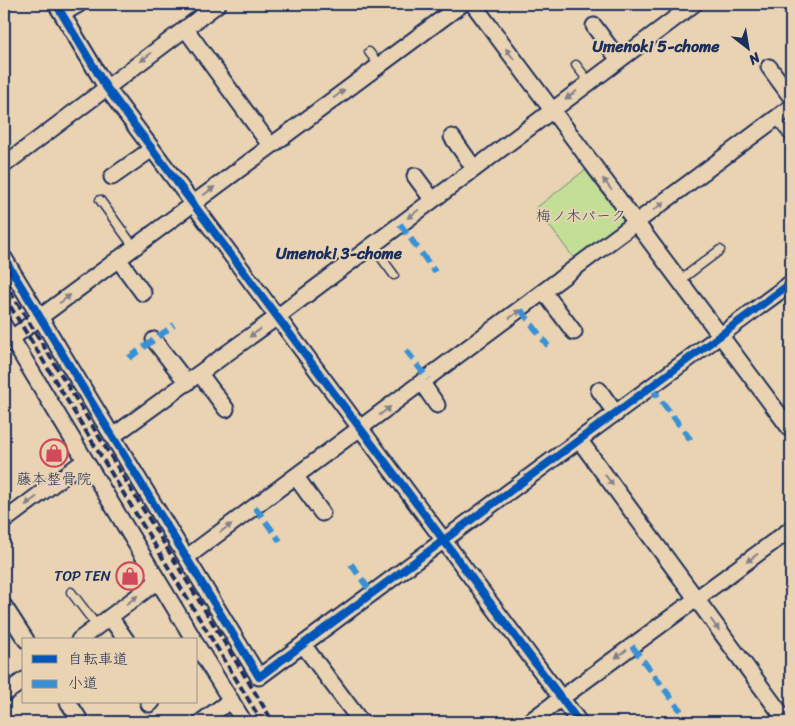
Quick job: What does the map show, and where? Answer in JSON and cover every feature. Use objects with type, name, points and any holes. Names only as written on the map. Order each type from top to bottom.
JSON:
[{"type":"street","points":[[79,4],[59,9],[106,87],[579,722]]},
{"type":"street","points":[[4,165],[218,4]]},
{"type":"street","points":[[193,638],[6,336],[40,317],[462,4]]},
{"type":"street","points":[[472,4],[791,430]]},
{"type":"street","points":[[113,436],[277,317],[694,4]]},
{"type":"street","points":[[594,26],[619,60]]},
{"type":"street","points":[[186,28],[270,145]]},
{"type":"street","points":[[769,67],[791,97]]},
{"type":"street","points":[[187,557],[791,107]]},
{"type":"street","points":[[452,138],[474,168]]},
{"type":"street","points":[[112,177],[152,149]]},
{"type":"street","points":[[415,176],[432,199]]},
{"type":"street","points":[[4,258],[259,677],[445,542],[791,283]]},
{"type":"street","points":[[118,258],[143,293]]},
{"type":"street","points":[[544,292],[574,332]]},
{"type":"street","points":[[154,340],[187,383]]},
{"type":"street","points":[[200,374],[226,409]]},
{"type":"street","points":[[422,383],[437,405]]},
{"type":"street","points":[[599,390],[616,414]]},
{"type":"street","points":[[580,441],[787,722]]},
{"type":"street","points":[[4,521],[84,461]]},
{"type":"street","points":[[296,477],[322,513]]},
{"type":"street","points":[[529,722],[791,529]]},
{"type":"street","points":[[81,638],[158,581]]},
{"type":"street","points":[[6,613],[25,638]]},
{"type":"street","points":[[110,617],[125,638]]},
{"type":"street","points":[[304,646],[361,722]]},
{"type":"street","points":[[198,651],[202,666],[231,700],[244,722]]},
{"type":"street","points":[[4,694],[22,681]]},
{"type":"street","points":[[201,722],[231,700]]},
{"type":"street","points":[[69,704],[81,722]]},
{"type":"lane","points":[[369,52],[379,65]]},
{"type":"lane","points":[[576,65],[589,82]]},
{"type":"lane","points":[[776,118],[791,139]]},
{"type":"lane","points":[[100,200],[134,246]]},
{"type":"lane","points":[[372,245],[394,275]]},
{"type":"lane","points":[[679,281],[720,250]]},
{"type":"lane","points":[[71,592],[97,626]]},
{"type":"green space","name":"梅ノ木パーク","points":[[585,170],[626,224],[576,261],[536,208]]},
{"type":"railway","points":[[4,281],[273,722]]},
{"type":"railway","points":[[4,296],[262,722]]},
{"type":"marked path","points":[[400,224],[435,272]]},
{"type":"marked path","points":[[521,310],[548,346]]},
{"type":"marked path","points":[[129,358],[174,325]]},
{"type":"marked path","points":[[406,350],[428,379]]},
{"type":"marked path","points":[[651,387],[693,443]]},
{"type":"marked path","points":[[255,507],[280,541]]},
{"type":"marked path","points":[[351,564],[373,595]]},
{"type":"marked path","points":[[632,646],[681,711]]},
{"type":"cycle path","points":[[56,4],[106,87],[579,722]]},
{"type":"cycle path","points":[[4,258],[259,677],[791,283]]},
{"type":"place","name":"藤本整骨院","points":[[54,453]]},
{"type":"place","name":"TOP TEN","points":[[130,576]]},
{"type":"district","name":"Umenoki 5-chome","points":[[656,46]]},
{"type":"district","name":"Umenoki 3-chome","points":[[339,253]]}]
